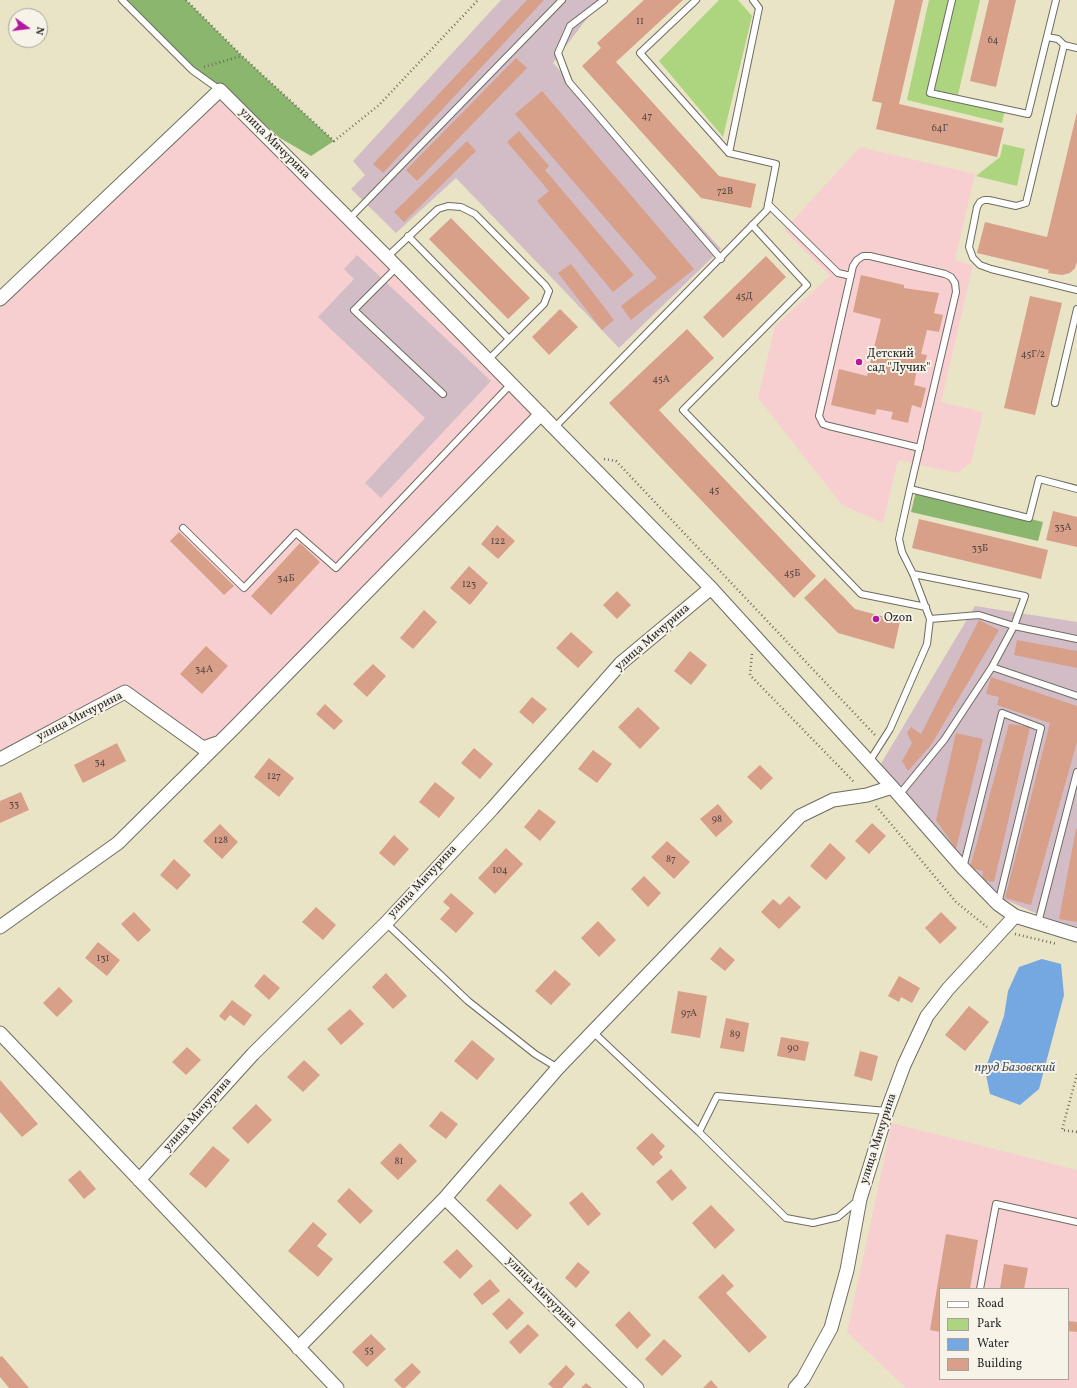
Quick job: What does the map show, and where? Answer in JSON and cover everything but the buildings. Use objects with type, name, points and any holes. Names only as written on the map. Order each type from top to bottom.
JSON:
[{"type":"street","name":"улица Мичурина","points":[[220,90],[397,267],[711,588],[963,868],[998,904],[1015,916],[1077,935]]},
{"type":"street","points":[[0,299],[220,90]]},
{"type":"street","points":[[0,927],[118,843],[541,414]]},
{"type":"street","name":"улица Мичурина","points":[[139,1180],[253,1054],[386,923],[492,809],[621,663],[711,588]]},
{"type":"street","name":"улица Мичурина","points":[[0,758],[125,692],[203,748],[218,742]]},
{"type":"street","points":[[298,1348],[445,1198],[558,1068],[800,816],[834,800],[895,791]]},
{"type":"street","name":"улица Мичурина","points":[[795,1388],[803,1379],[831,1328],[847,1270],[860,1199],[887,1112],[904,1065],[927,1016],[948,989],[1015,916]]},
{"type":"street","points":[[0,1033],[336,1388]]},
{"type":"street","name":"улица Мичурина","points":[[445,1198],[637,1388]]},
{"type":"lane","points":[[122,0],[192,70],[220,90]]},
{"type":"lane","points":[[349,219],[562,0]]},
{"type":"lane","points":[[604,0],[570,26],[558,53],[569,82],[721,259]]},
{"type":"lane","points":[[554,428],[721,259],[767,210],[776,164],[729,153],[640,53],[696,0]]},
{"type":"lane","points":[[729,153],[759,8],[752,0]]},
{"type":"lane","points":[[952,0],[930,93],[1028,114],[1056,0]]},
{"type":"lane","points":[[1047,37],[1058,39],[1064,45],[1077,48]]},
{"type":"lane","points":[[1064,45],[1026,204],[1016,206],[989,200],[980,202],[977,207],[969,247],[973,258],[980,265],[1077,290]]},
{"type":"lane","points":[[768,204],[838,273],[851,276]]},
{"type":"lane","points":[[387,257],[438,208],[448,206],[461,207],[475,214],[513,252],[549,291],[544,304],[488,360]]},
{"type":"lane","points":[[752,225],[806,285],[683,410],[861,594],[926,608]]},
{"type":"lane","points":[[408,236],[509,339]]},
{"type":"lane","points":[[869,763],[890,729],[927,644],[930,619],[913,574],[902,552],[899,539],[910,489],[920,448],[956,292],[955,283],[951,277],[945,274],[870,256],[863,256],[857,260],[851,276],[820,409],[821,420],[829,426],[920,448]]},
{"type":"lane","points":[[397,267],[354,310],[443,394]]},
{"type":"lane","points":[[1055,403],[1077,309]]},
{"type":"lane","points":[[183,528],[244,588],[296,533],[336,568],[511,384]]},
{"type":"lane","points":[[910,489],[1029,518],[1039,479],[1077,489]]},
{"type":"lane","points":[[895,791],[944,740],[992,667],[1014,626],[1025,596],[913,574]]},
{"type":"lane","points":[[930,619],[979,615],[1014,626],[1077,639]]},
{"type":"lane","points":[[992,667],[1077,696]]},
{"type":"lane","points":[[963,868],[1002,713],[1041,728],[998,904]]},
{"type":"lane","points":[[1038,924],[1077,772]]},
{"type":"lane","points":[[386,923],[468,1001],[535,1054],[558,1068]]},
{"type":"lane","points":[[593,1032],[700,1132],[786,1218],[813,1223],[838,1217],[860,1199]]},
{"type":"lane","points":[[700,1132],[717,1096],[887,1112]]},
{"type":"lane","points":[[980,1288],[996,1204],[1077,1222]]},
{"type":"path","points":[[186,0],[242,56],[334,141],[379,105],[478,0]]},
{"type":"path","points":[[192,70],[242,56]]},
{"type":"path","points":[[601,459],[616,461],[882,742]]},
{"type":"path","points":[[1077,1074],[1062,1130],[1077,1132]]},
{"type":"shaded area","points":[[501,0],[601,0],[553,63],[721,249],[619,348],[456,178],[396,233],[351,189],[365,175],[353,161]]},
{"type":"shaded area","points":[[220,90],[541,414],[234,728],[203,748],[125,692],[0,759],[0,299]]},
{"type":"shaded area","name":"Детский сад \"Лучик\"","points":[[860,147],[975,174],[955,260],[973,265],[941,402],[983,412],[971,463],[957,473],[898,460],[883,523],[842,505],[758,398],[775,326],[830,276],[784,230]]},
{"type":"shaded area","points":[[357,255],[491,381],[381,498],[365,483],[425,418],[318,317],[354,279],[344,269]]},
{"type":"shaded area","points":[[975,606],[1077,622],[1077,928],[1058,923],[997,896],[879,767]]},
{"type":"shaded area","points":[[892,1123],[1077,1170],[1077,1388],[906,1388],[847,1332]]},
{"type":"green space","points":[[122,0],[186,0],[242,56],[334,141],[311,156],[280,138],[237,100],[192,70]]},
{"type":"green space","points":[[719,0],[738,0],[752,16],[723,137],[659,61]]},
{"type":"green space","points":[[929,0],[980,0],[957,99],[1005,109],[1002,123],[907,100]]},
{"type":"green space","points":[[1003,144],[1025,149],[1017,186],[976,176],[1000,157]]},
{"type":"green space","points":[[916,491],[1043,522],[1038,541],[911,512]]},
{"type":"water","name":"пруд Базовский","points":[[1042,959],[1061,964],[1064,995],[1039,1089],[1020,1105],[990,1094],[985,1070],[1004,1016],[1008,991],[1019,967]]},
{"type":"place","name":"Детский сад \"Лучик\"","points":[[859,362]]},
{"type":"place","name":"Ozon","points":[[876,619]]}]
